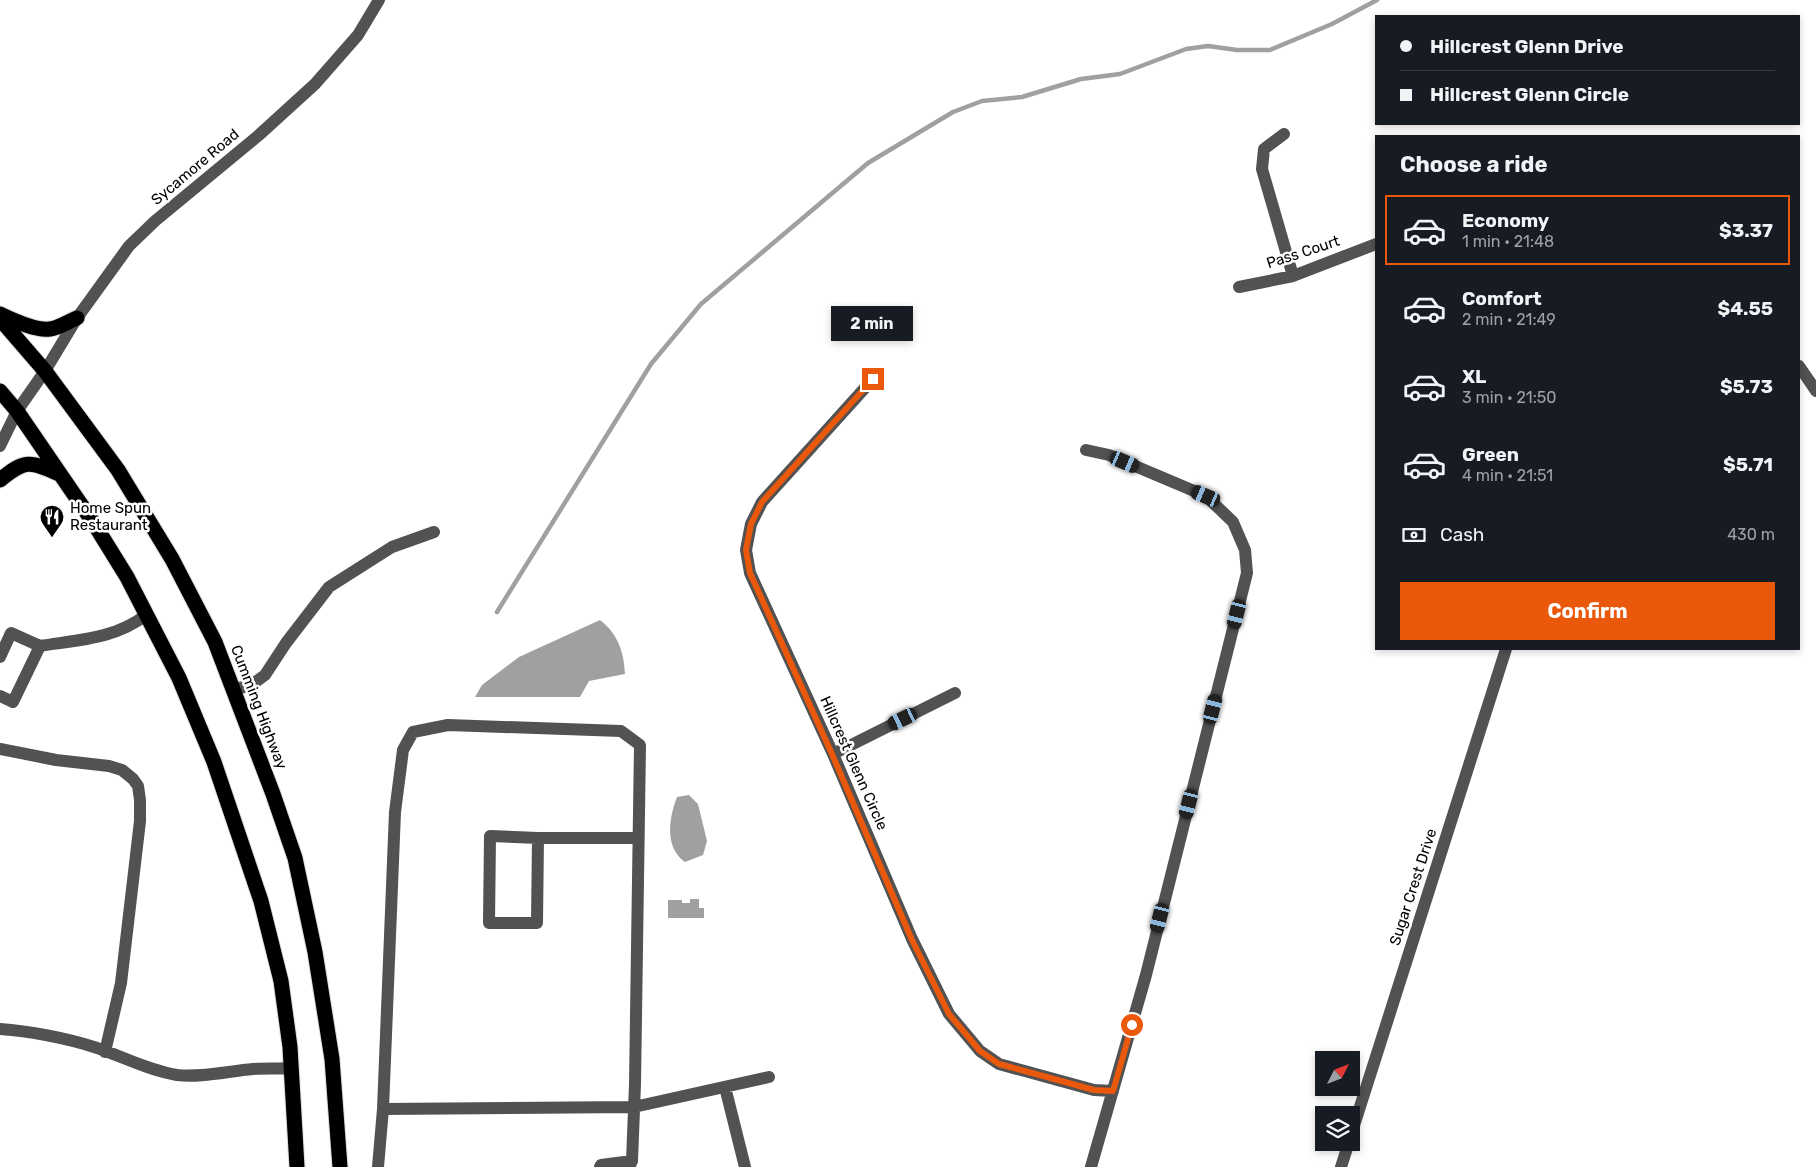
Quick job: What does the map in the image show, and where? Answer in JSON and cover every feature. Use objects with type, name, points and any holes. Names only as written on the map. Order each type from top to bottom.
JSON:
[{"type":"highway","points":[[0,314],[14,321],[50,329],[77,318]]},
{"type":"highway","name":"Cumming Highway","points":[[0,319],[46,371],[118,470],[172,559],[215,642],[273,794],[295,858],[315,952],[332,1060],[340,1167]]},
{"type":"highway","points":[[0,391],[17,411],[93,522],[127,577],[179,678],[214,762],[261,901],[281,981],[291,1068],[297,1167]]},
{"type":"highway","points":[[0,480],[10,471],[26,464],[38,464],[60,475]]},
{"type":"street","name":"Sycamore Road","points":[[0,446],[17,411],[46,371],[77,318],[129,246],[259,135],[314,84],[358,35],[379,0]]},
{"type":"street","points":[[1284,134],[1264,149],[1262,169],[1293,276]]},
{"type":"street","name":"Pass Court","points":[[1239,287],[1293,276],[1375,244]]},
{"type":"street","points":[[1800,368],[1816,392]]},
{"type":"street","name":"Hillcrest Glenn Circle","points":[[873,379],[762,502],[751,524],[746,550],[750,573],[832,754],[912,940],[949,1014],[980,1051],[999,1064],[1094,1090],[1113,1091]]},
{"type":"street","points":[[1086,450],[1109,455],[1206,496],[1233,522],[1245,550],[1246,573],[1146,975],[1091,1167]]},
{"type":"street","points":[[233,689],[250,686],[265,675],[286,642],[329,587],[392,547],[434,532]]},
{"type":"street","points":[[0,656],[11,634],[40,646],[108,635],[135,624],[146,615]]},
{"type":"street","points":[[0,696],[13,702],[40,646]]},
{"type":"street","name":"Sugar Crest Drive","points":[[1360,1107],[1506,650]]},
{"type":"street","points":[[832,754],[955,693]]},
{"type":"street","points":[[378,1167],[383,1109],[395,812],[403,750],[413,732],[448,725],[621,730],[640,745],[632,1165],[601,1165],[600,1167]]},
{"type":"street","points":[[0,749],[56,760],[109,766],[122,770],[138,786],[140,821],[121,984],[106,1052]]},
{"type":"street","points":[[538,838],[537,923],[489,923],[490,836],[638,838]]},
{"type":"street","points":[[0,1029],[23,1031],[93,1046],[139,1065],[178,1075],[211,1074],[256,1068],[266,1070],[291,1068]]},
{"type":"street","points":[[383,1109],[634,1107],[769,1077]]},
{"type":"street","points":[[725,1088],[745,1167]]},
{"type":"street","points":[[1341,1167],[1346,1151]]},
{"type":"shaded area","points":[[600,620],[616,637],[623,658],[625,674],[589,681],[580,697],[475,697],[482,685],[519,657]]},
{"type":"shaded area","points":[[689,795],[698,804],[707,841],[703,855],[685,862],[678,856],[674,848],[671,840],[670,823],[677,797]]},
{"type":"shaded area","points":[[690,899],[699,899],[699,908],[704,908],[704,918],[668,918],[668,900],[682,900],[682,903],[690,903]]},
{"type":"waterway","points":[[497,612],[651,364],[701,304],[868,163],[953,112],[982,101],[1022,97],[1081,79],[1120,74],[1186,49],[1208,46],[1237,50],[1270,50],[1332,24],[1377,0]]},
{"type":"place","name":"Home Spun Restaurant","points":[[52,538]]},
{"type":"route","points":[[873,379],[762,502],[751,524],[746,550],[750,573],[832,754],[912,940],[949,1014],[980,1051],[999,1064],[1094,1090],[1113,1091],[1132,1025]]}]
